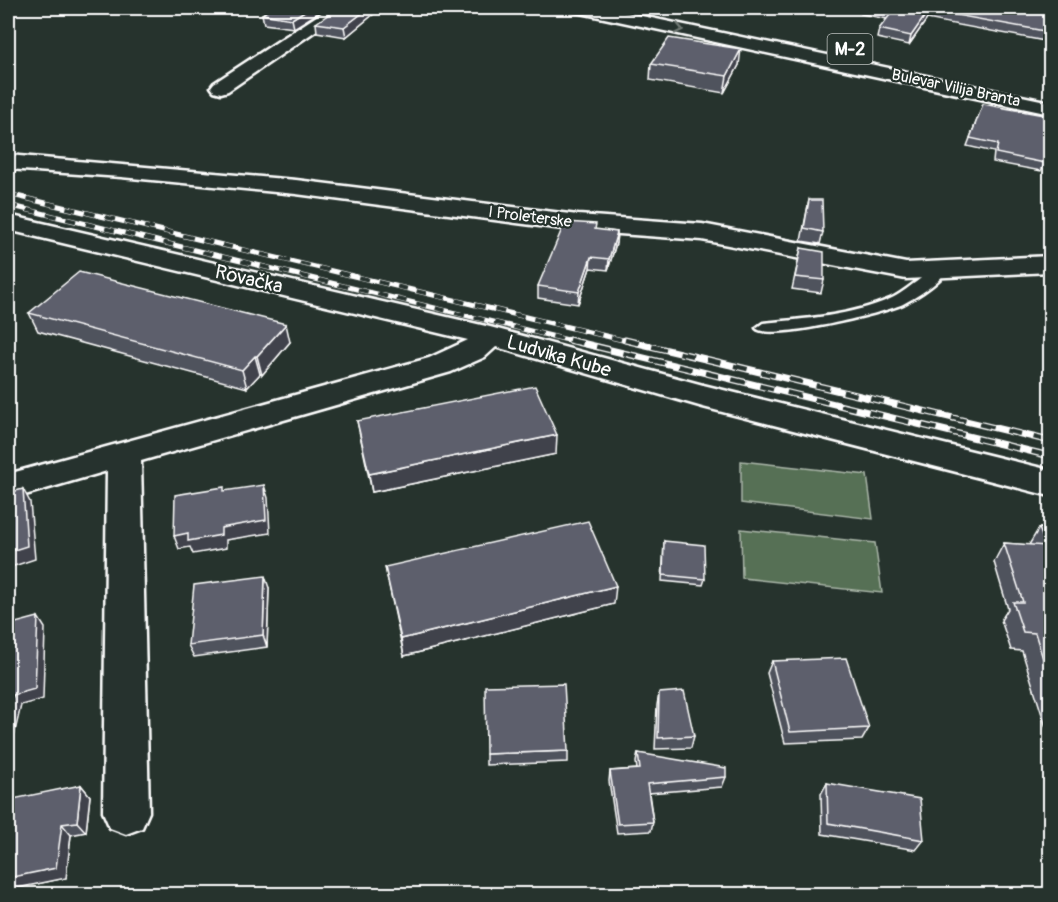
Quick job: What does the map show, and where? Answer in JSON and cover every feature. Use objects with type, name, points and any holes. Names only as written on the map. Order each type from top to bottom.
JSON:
[{"type":"street","points":[[221,87],[339,8]]},
{"type":"street","name":"Bulevar Vilija Branta","points":[[581,8],[1050,108]]},
{"type":"street","name":"Bulevar Vilija Branta","points":[[649,8],[1050,91]]},
{"type":"street","name":"I Proleterske","points":[[8,162],[272,185],[578,223],[702,232],[894,270],[940,271],[1050,264]]},
{"type":"street","name":"Rovačka","points":[[8,223],[490,336]]},
{"type":"street","name":"Ludvika Kube","points":[[8,487],[440,365],[475,350],[490,336],[703,396],[1050,483]]},
{"type":"street","points":[[124,453],[126,812]]},
{"type":"lane","points":[[763,328],[820,321],[894,302],[911,294],[940,271]]},
{"type":"green space","points":[[741,461],[867,475],[873,519],[741,503]]},
{"type":"green space","points":[[741,529],[875,543],[882,593],[742,578]]},
{"type":"building","points":[[272,8],[309,8],[292,19],[262,14]]},
{"type":"building","points":[[338,8],[369,8],[344,27],[316,23]]},
{"type":"building","points":[[875,8],[1050,8],[1050,32],[929,10],[911,36],[879,29],[893,11]]},
{"type":"building","points":[[669,38],[741,49],[727,76],[651,64]]},
{"type":"building","points":[[983,104],[1049,116],[1045,163],[996,153],[998,144],[970,138]]},
{"type":"building","points":[[809,200],[822,200],[823,232],[804,228]]},
{"type":"building","points":[[565,222],[596,224],[595,229],[617,232],[609,259],[591,257],[579,292],[538,286]]},
{"type":"building","points":[[801,248],[824,252],[824,280],[795,277]]},
{"type":"building","points":[[79,272],[286,324],[242,370],[29,313]]},
{"type":"building","points":[[535,386],[557,435],[369,474],[357,421]]},
{"type":"building","points":[[264,485],[266,520],[221,528],[221,535],[188,541],[188,533],[174,536],[175,495],[224,487],[224,491]]},
{"type":"building","points":[[23,489],[27,546],[8,552],[8,493]]},
{"type":"building","points":[[588,521],[616,586],[401,639],[385,567]]},
{"type":"building","points":[[1039,528],[1050,529],[1050,681],[1035,633],[1023,632],[1013,602],[1023,602],[1004,543],[1046,546]]},
{"type":"building","points":[[664,541],[704,545],[705,579],[663,575]]},
{"type":"building","points":[[265,576],[263,635],[188,645],[194,585]]},
{"type":"building","points":[[38,617],[35,689],[13,695],[8,717],[8,625]]},
{"type":"building","points":[[846,658],[869,728],[790,732],[772,661]]},
{"type":"building","points":[[564,684],[568,751],[486,754],[485,686]]},
{"type":"building","points":[[684,691],[694,736],[658,738],[659,693]]},
{"type":"building","points":[[638,753],[726,768],[726,777],[647,784],[653,822],[618,824],[610,771],[640,769]]},
{"type":"building","points":[[827,783],[920,799],[924,840],[828,823]]},
{"type":"building","points":[[81,785],[77,822],[62,824],[56,868],[8,878],[8,800]]},
{"type":"railway","points":[[8,194],[631,342]]},
{"type":"railway","points":[[8,205],[576,342]]},
{"type":"railway","points":[[569,340],[1050,456]]},
{"type":"railway","points":[[625,340],[1050,441]]}]
